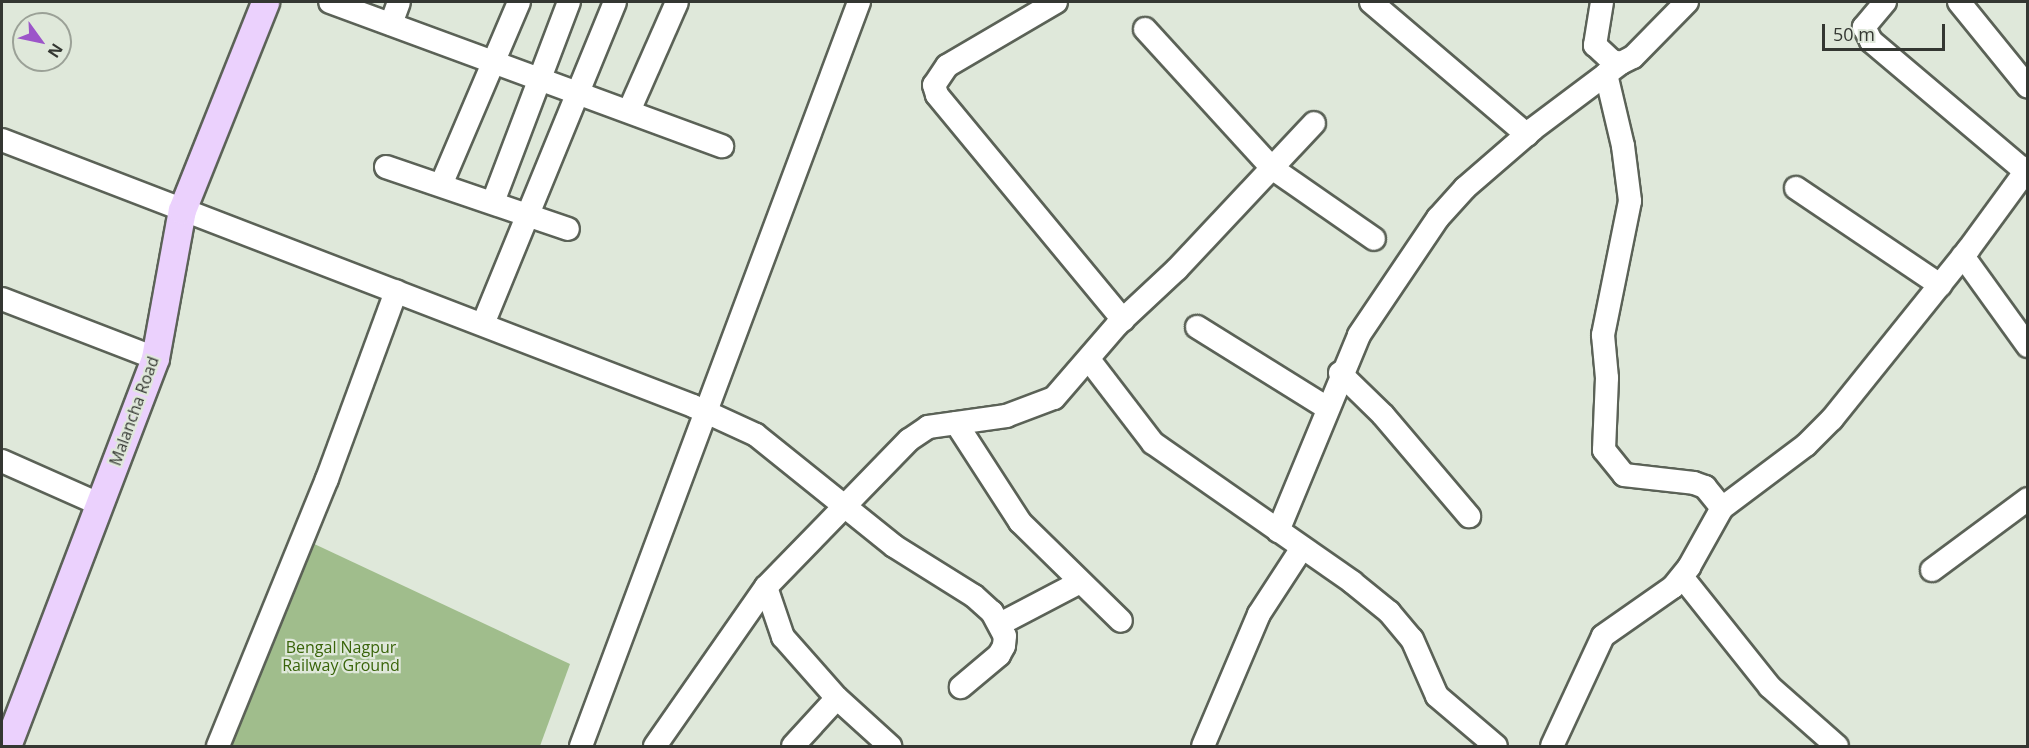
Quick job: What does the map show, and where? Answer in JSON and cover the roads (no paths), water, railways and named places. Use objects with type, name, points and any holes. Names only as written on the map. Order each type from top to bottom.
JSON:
[{"type":"main road","name":"Malancha Road","points":[[7,747],[155,358],[182,210],[265,2]]},
{"type":"street","points":[[391,24],[399,2]]},
{"type":"street","points":[[441,185],[519,2]]},
{"type":"street","points":[[493,202],[569,2]]},
{"type":"street","points":[[483,324],[615,2]]},
{"type":"street","points":[[630,111],[677,2]]},
{"type":"street","points":[[582,747],[704,411],[860,2]]},
{"type":"street","points":[[1056,2],[947,66],[934,85],[937,95],[1123,320]]},
{"type":"street","points":[[1371,2],[1527,135]]},
{"type":"street","points":[[1602,2],[1595,45],[1612,61],[1630,201],[1603,335],[1607,378],[1604,450],[1624,475],[1694,483],[1705,487],[1722,508]]},
{"type":"street","points":[[1278,531],[1340,373],[1359,335],[1438,218],[1527,135],[1613,68],[1633,57],[1687,2]]},
{"type":"street","points":[[1552,747],[1603,636],[1683,578],[1722,508],[1821,432],[2024,182],[1871,41],[1864,27],[1885,2]]},
{"type":"street","points":[[1959,2],[2028,87]]},
{"type":"street","points":[[343,4],[391,24],[722,146]]},
{"type":"street","points":[[1145,29],[1272,168],[1374,239]]},
{"type":"street","points":[[655,747],[766,587],[844,505],[921,431],[1036,407],[1054,398],[1090,361],[1123,320],[1314,123]]},
{"type":"street","points":[[2,140],[483,324],[704,411],[756,435],[894,546],[974,596],[1000,624],[1005,636],[999,655],[961,687]]},
{"type":"street","points":[[386,167],[568,229]]},
{"type":"street","points":[[1796,188],[1940,285]]},
{"type":"street","points":[[1963,256],[2028,346]]},
{"type":"street","points":[[218,747],[327,479],[396,291]]},
{"type":"street","points":[[2,298],[155,358]]},
{"type":"street","points":[[1197,327],[1327,408]]},
{"type":"street","points":[[1090,361],[1153,443],[1352,582],[1399,622],[1412,639],[1437,696],[1496,747]]},
{"type":"street","points":[[1340,373],[1383,415],[1469,516]]},
{"type":"street","points":[[956,423],[1020,522],[1121,621]]},
{"type":"street","points":[[2,461],[99,504]]},
{"type":"street","points":[[1932,570],[2028,499]]},
{"type":"street","points":[[1203,747],[1259,614],[1302,548]]},
{"type":"street","points":[[1683,578],[1770,687],[1830,744]]},
{"type":"street","points":[[1000,624],[1080,582]]},
{"type":"street","points":[[766,587],[783,636],[837,698],[890,747]]},
{"type":"street","points":[[793,747],[837,698]]},
{"type":"park label","name":"Bengal Nagpur Railway Ground","points":[[341,656]]}]
